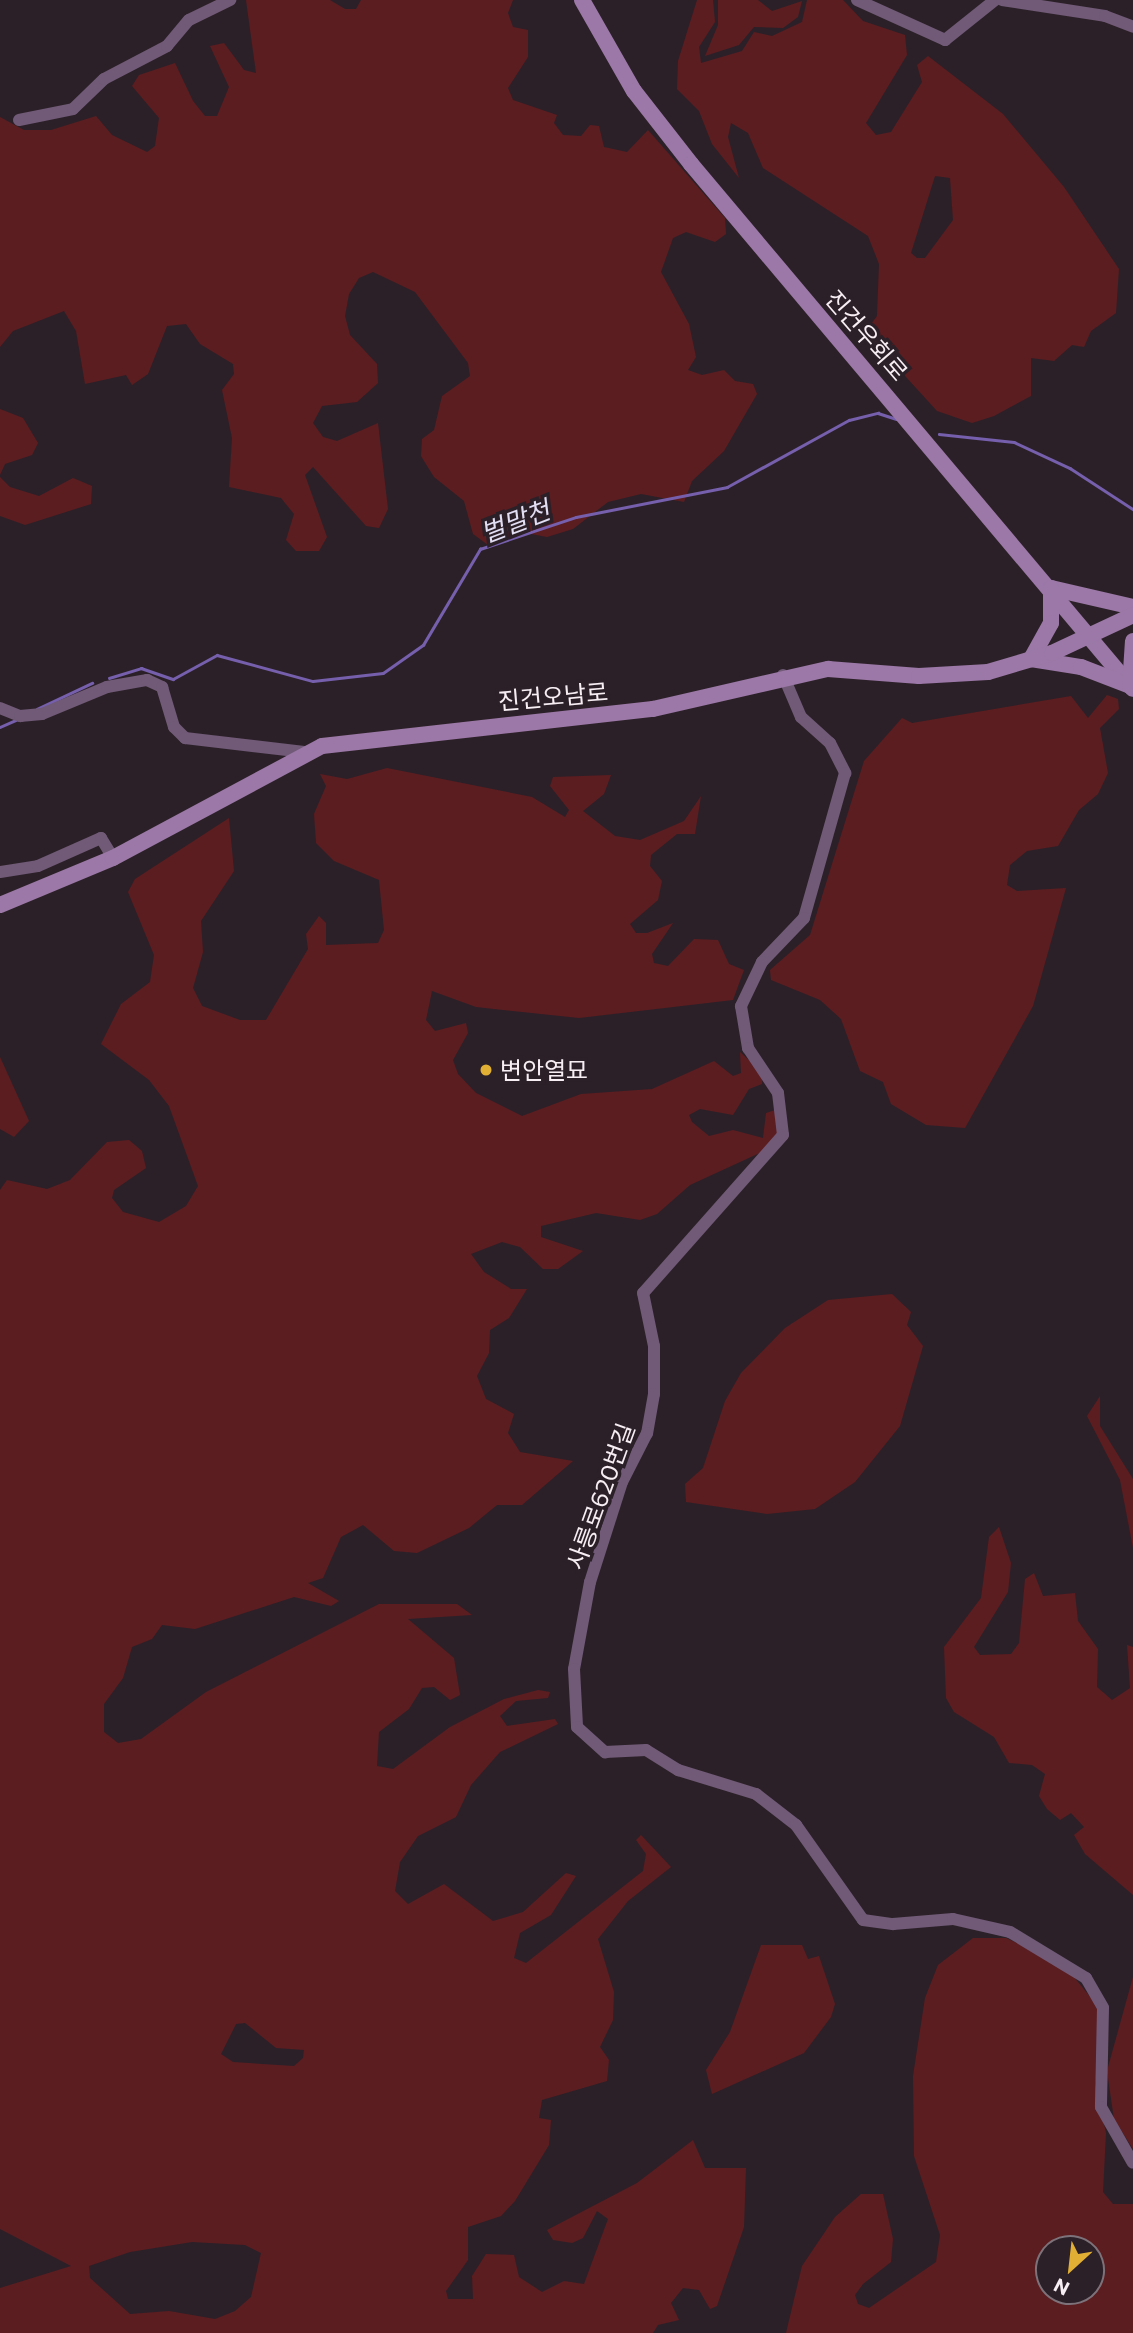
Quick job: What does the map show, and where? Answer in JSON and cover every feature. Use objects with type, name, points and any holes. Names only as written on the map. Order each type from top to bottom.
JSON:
[{"type":"main road","name":"진건우회로","points":[[582,0],[634,91],[691,164],[1132,687]]},
{"type":"main road","points":[[1133,607],[1051,588],[1051,622],[1031,659],[1081,667],[1132,687],[1133,641]]},
{"type":"main road","name":"진건오남로","points":[[0,905],[113,858],[304,752],[339,742],[677,705],[783,676],[828,669],[961,676],[1031,659],[1091,636],[1133,615]]},
{"type":"street","points":[[19,120],[74,110],[104,79],[167,46],[189,20],[230,0]]},
{"type":"street","points":[[857,0],[945,40],[995,0]]},
{"type":"street","points":[[1002,0],[1105,16],[1133,27]]},
{"type":"street","name":"사릉로620번길","points":[[783,676],[801,717],[830,743],[845,773],[804,918],[762,962],[741,1006],[748,1048],[778,1093],[783,1135],[643,1293],[654,1346],[654,1395],[647,1433],[622,1482],[590,1582],[574,1669],[577,1727],[605,1752],[646,1750],[678,1770],[756,1794],[796,1825],[863,1920],[911,1924],[953,1919],[1010,1932],[1086,1978],[1103,2008],[1101,2107],[1133,2163]]},
{"type":"street","points":[[0,708],[20,716],[42,714],[107,687],[147,680],[162,687],[174,727],[185,738],[304,752]]},
{"type":"street","points":[[0,872],[38,866],[101,838],[113,858]]},
{"type":"shaded area","points":[[246,0],[330,0],[345,9],[356,9],[361,0],[513,0],[508,13],[513,27],[528,30],[528,57],[508,88],[513,100],[557,115],[554,123],[563,135],[581,136],[590,125],[599,126],[604,147],[627,152],[648,130],[725,218],[726,234],[715,242],[686,232],[673,238],[661,272],[689,324],[696,357],[688,370],[702,375],[724,370],[735,381],[753,384],[757,394],[724,451],[692,481],[684,502],[641,494],[608,502],[573,529],[547,537],[521,532],[488,545],[473,534],[464,501],[434,477],[421,456],[422,439],[434,430],[442,396],[470,376],[468,363],[415,292],[373,272],[359,278],[349,294],[345,316],[350,335],[377,364],[378,383],[357,402],[322,406],[313,423],[323,437],[337,441],[378,423],[388,509],[379,528],[366,526],[313,467],[305,475],[327,537],[319,551],[296,551],[286,540],[294,514],[281,498],[229,487],[232,438],[222,390],[234,374],[233,364],[200,344],[186,324],[167,326],[148,374],[132,385],[126,375],[85,384],[76,331],[64,311],[13,331],[0,347],[0,117],[24,130],[51,130],[96,116],[112,135],[147,152],[155,146],[159,118],[132,86],[139,75],[175,63],[193,101],[205,116],[217,116],[229,87],[210,46],[224,43],[244,70],[256,73]]},
{"type":"shaded area","points":[[697,0],[713,0],[715,22],[699,47],[701,63],[742,51],[754,32],[772,36],[802,22],[807,0],[843,0],[863,21],[905,35],[907,55],[866,123],[876,135],[891,132],[922,82],[917,65],[928,56],[1003,114],[1064,187],[1119,269],[1116,313],[1091,331],[1084,347],[1072,345],[1054,361],[1031,358],[1031,396],[994,416],[972,423],[937,411],[865,332],[877,316],[879,264],[868,236],[763,168],[748,133],[731,123],[728,137],[739,178],[712,144],[699,111],[677,89],[678,61]],"holes":[[[935,176],[950,178],[953,220],[925,258],[917,258],[911,253]]]},
{"type":"shaded area","points":[[718,0],[758,0],[772,11],[802,1],[798,17],[783,28],[754,27],[739,45],[705,56],[718,25]]},
{"type":"shaded area","points":[[0,409],[23,418],[38,443],[32,455],[5,464],[0,475]]},
{"type":"shaded area","points":[[0,477],[10,487],[39,496],[73,478],[92,486],[91,504],[25,525],[0,516]]},
{"type":"shaded area","points":[[1107,695],[1118,699],[1119,709],[1100,728],[1108,773],[1098,794],[1079,810],[1058,846],[1027,851],[1010,865],[1007,885],[1017,891],[1066,888],[1033,1006],[965,1128],[926,1125],[891,1104],[883,1082],[860,1071],[841,1019],[820,1000],[771,980],[770,970],[810,935],[864,761],[902,718],[912,723],[1071,696],[1088,718]]},
{"type":"shaded area","points":[[387,768],[532,797],[565,817],[569,810],[550,786],[553,777],[611,775],[604,794],[583,811],[615,836],[640,840],[684,821],[701,796],[695,834],[677,834],[651,855],[650,866],[662,881],[658,900],[630,924],[636,933],[647,933],[673,923],[652,954],[654,963],[668,966],[694,939],[718,940],[729,964],[744,970],[733,1000],[579,1018],[476,1007],[432,991],[426,1020],[435,1031],[466,1023],[468,1033],[453,1060],[458,1074],[476,1093],[522,1116],[581,1094],[652,1089],[714,1061],[733,1076],[741,1073],[740,1052],[763,1073],[762,1084],[749,1089],[733,1115],[700,1109],[689,1115],[692,1122],[709,1136],[733,1130],[763,1138],[766,1113],[775,1110],[780,1126],[773,1147],[690,1185],[657,1214],[640,1220],[596,1213],[541,1226],[541,1237],[583,1251],[558,1269],[543,1269],[520,1247],[502,1242],[471,1254],[484,1272],[511,1289],[527,1289],[509,1318],[490,1330],[489,1353],[477,1376],[486,1399],[514,1414],[508,1433],[520,1452],[573,1461],[522,1505],[497,1505],[469,1528],[417,1553],[394,1551],[363,1525],[341,1537],[323,1578],[308,1583],[339,1601],[331,1606],[294,1597],[195,1629],[162,1625],[152,1639],[132,1647],[123,1678],[104,1704],[104,1732],[118,1743],[141,1739],[206,1692],[379,1604],[457,1604],[472,1615],[408,1619],[454,1658],[460,1695],[450,1700],[434,1687],[422,1688],[409,1709],[379,1732],[377,1766],[393,1769],[450,1727],[504,1699],[538,1690],[550,1692],[548,1698],[516,1701],[500,1716],[507,1726],[555,1719],[558,1724],[500,1752],[471,1785],[456,1817],[418,1836],[400,1862],[395,1891],[408,1904],[444,1884],[493,1921],[523,1912],[566,1873],[576,1876],[551,1915],[520,1933],[514,1958],[526,1963],[643,1871],[646,1854],[636,1840],[641,1835],[671,1867],[628,1901],[598,1939],[614,1992],[613,2020],[600,2047],[609,2060],[607,2081],[542,2100],[539,2118],[551,2120],[549,2145],[515,2201],[501,2216],[468,2227],[468,2260],[446,2291],[448,2299],[473,2299],[472,2276],[486,2254],[514,2255],[519,2277],[542,2292],[564,2281],[584,2284],[608,2219],[597,2211],[583,2238],[572,2243],[553,2240],[547,2230],[637,2183],[693,2140],[705,2168],[746,2168],[744,2227],[717,2306],[710,2309],[699,2290],[683,2288],[671,2303],[679,2320],[658,2325],[653,2333],[0,2333],[0,2288],[71,2266],[0,2229],[0,1190],[7,1180],[47,1189],[70,1180],[107,1142],[129,1140],[142,1151],[146,1168],[114,1190],[112,1198],[123,1212],[159,1222],[186,1206],[198,1186],[169,1106],[149,1080],[101,1044],[121,1004],[150,982],[154,955],[128,892],[135,879],[229,818],[234,871],[201,921],[203,952],[193,988],[202,1006],[240,1020],[266,1020],[308,949],[306,934],[319,916],[326,923],[326,945],[378,943],[384,930],[379,880],[334,861],[316,843],[314,814],[326,786],[320,774],[347,779]],"holes":[[[245,2023],[276,2048],[304,2050],[303,2058],[294,2066],[233,2062],[221,2054],[236,2024]],[[192,2242],[245,2245],[261,2253],[251,2297],[235,2311],[215,2319],[169,2311],[130,2314],[90,2278],[89,2266],[130,2252]]]},
{"type":"shaded area","points":[[0,1057],[29,1121],[14,1137],[0,1129]]},
{"type":"shaded area","points":[[892,1294],[911,1312],[907,1325],[923,1346],[900,1426],[855,1482],[815,1509],[767,1514],[686,1502],[685,1484],[703,1468],[725,1401],[741,1373],[785,1328],[828,1300]]},
{"type":"shaded area","points":[[1100,1396],[1100,1426],[1133,1479],[1133,1548],[1120,1480],[1087,1416]]},
{"type":"shaded area","points":[[999,1527],[1011,1563],[1008,1592],[974,1647],[980,1655],[1011,1654],[1019,1643],[1025,1579],[1034,1573],[1043,1596],[1075,1593],[1078,1621],[1098,1649],[1097,1687],[1112,1700],[1130,1688],[1127,1645],[1133,1647],[1133,1895],[1085,1854],[1074,1835],[1084,1827],[1071,1813],[1060,1820],[1047,1809],[1039,1796],[1045,1774],[1032,1765],[1009,1763],[994,1737],[954,1712],[946,1698],[944,1647],[981,1598],[989,1537]]},
{"type":"shaded area","points":[[973,1938],[1006,1938],[1064,1965],[1101,2010],[1104,2037],[1095,2084],[1106,2133],[1103,2192],[1113,2204],[1133,2204],[1133,2333],[786,2333],[802,2266],[835,2217],[861,2194],[883,2194],[893,2239],[891,2262],[863,2284],[855,2295],[858,2304],[869,2308],[936,2262],[940,2235],[914,2156],[913,2076],[925,1998],[938,1965]]},
{"type":"shaded area","points":[[761,1945],[802,1945],[808,1959],[819,1956],[835,2004],[831,2017],[804,2053],[712,2094],[706,2070],[730,2032]]},
{"type":"shaded area","points":[[1133,1977],[1133,2149],[1114,2119],[1107,2071]]},
{"type":"waterway","name":"벌말천","points":[[109,678],[141,668],[173,679],[217,655],[313,681],[383,673],[423,645],[480,549],[576,517],[727,487],[849,420],[878,413],[896,419]]},
{"type":"waterway","name":"벌말천","points":[[939,434],[1014,442],[1070,468],[1133,509]]},
{"type":"waterway","name":"벌말천","points":[[37,709],[92,683]]},
{"type":"waterway","name":"벌말천","points":[[0,727],[16,720]]},
{"type":"place","name":"변안열묘","points":[[486,1070]]}]
